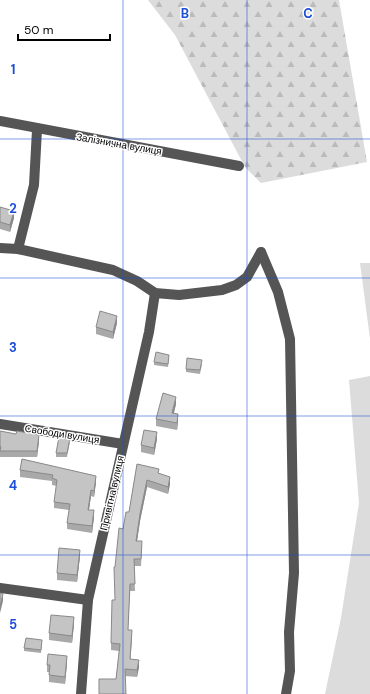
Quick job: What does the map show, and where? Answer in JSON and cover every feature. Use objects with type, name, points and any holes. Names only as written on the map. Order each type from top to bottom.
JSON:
[{"type":"street","name":"Залізнична вулиця","points":[[0,121],[37,130],[239,166]]},
{"type":"street","points":[[18,250],[34,185],[37,130]]},
{"type":"street","points":[[0,248],[18,250],[113,270],[137,281],[155,293],[179,295],[222,290],[236,285],[247,277],[261,252],[278,292],[290,339],[294,573],[289,632],[290,670],[286,694]]},
{"type":"street","name":"Привітна вулиця","points":[[81,694],[88,600],[149,332],[155,293]]},
{"type":"street","name":"Свободи вулиця","points":[[0,424],[123,444]]},
{"type":"street","points":[[0,588],[88,600]]},
{"type":"green space","points":[[148,0],[339,0],[367,162],[261,183],[245,167],[175,35]]},
{"type":"green space","points":[[360,263],[370,263],[370,339]]},
{"type":"green space","points":[[370,376],[370,694],[325,694],[341,618],[359,503],[349,380]]},
{"type":"building","points":[[0,207],[14,211],[10,225],[0,222]]},
{"type":"building","points":[[100,311],[117,316],[113,332],[96,327]]},
{"type":"building","points":[[156,352],[169,355],[168,364],[154,362]]},
{"type":"building","points":[[187,358],[202,360],[200,370],[186,369]]},
{"type":"building","points":[[163,393],[176,397],[172,413],[178,414],[177,423],[156,419]]},
{"type":"building","points":[[144,430],[157,432],[154,448],[141,445]]},
{"type":"building","points":[[0,431],[16,434],[17,431],[39,435],[37,451],[0,451]]},
{"type":"building","points":[[59,437],[70,438],[67,453],[56,453]]},
{"type":"building","points":[[22,459],[96,476],[94,491],[91,490],[88,510],[94,510],[92,526],[67,523],[70,504],[54,502],[57,480],[52,478],[53,475],[20,470]]},
{"type":"building","points":[[137,464],[159,469],[158,473],[170,477],[168,487],[147,480],[140,514],[136,541],[142,541],[141,559],[134,559],[135,584],[130,584],[128,630],[132,630],[130,659],[139,660],[137,670],[125,669],[126,694],[99,694],[99,679],[116,679],[120,644],[111,643],[112,600],[115,600],[114,567],[119,528],[123,529],[126,512],[129,512]]},
{"type":"building","points":[[59,548],[80,550],[77,575],[57,573]]},
{"type":"building","points":[[0,593],[3,594],[0,606]]},
{"type":"building","points":[[51,615],[74,617],[72,636],[49,633]]},
{"type":"building","points":[[26,638],[42,640],[41,650],[24,648]]},
{"type":"building","points":[[48,654],[67,656],[65,677],[49,675],[50,665],[47,665]]}]
